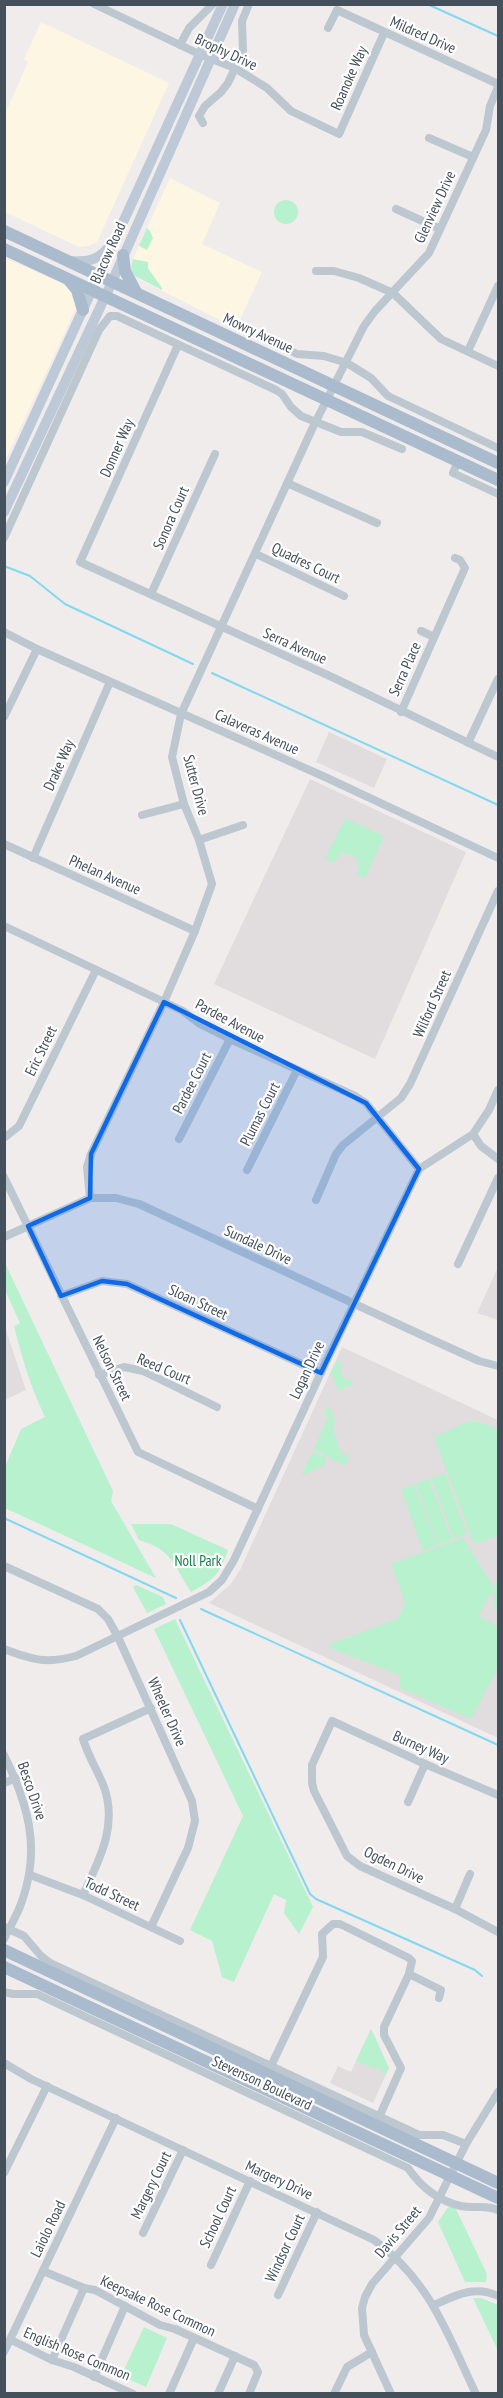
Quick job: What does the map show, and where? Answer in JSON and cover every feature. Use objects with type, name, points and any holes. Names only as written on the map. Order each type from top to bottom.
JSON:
[{"type":"main road","name":"Blacow Road","points":[[4,482],[223,4]]},
{"type":"main road","name":"Blacow Road","points":[[4,512],[112,282],[235,4]]},
{"type":"main road","name":"Mowry Avenue","points":[[4,231],[498,463]]},
{"type":"main road","points":[[69,261],[84,262],[97,258],[118,233]]},
{"type":"main road","name":"Mowry Avenue","points":[[4,249],[498,480]]},
{"type":"main road","points":[[123,255],[125,271],[137,293]]},
{"type":"main road","points":[[68,279],[77,290],[83,310]]},
{"type":"main road","name":"Stevenson Boulevard","points":[[4,1950],[454,2169],[498,2198]]},
{"type":"main road","name":"Stevenson Boulevard","points":[[4,1967],[454,2169],[498,2183]]},
{"type":"street","name":"Brophy Drive","points":[[94,4],[210,59],[235,68],[267,88],[291,111],[339,134]]},
{"type":"street","points":[[180,45],[189,28],[213,4]]},
{"type":"street","points":[[203,123],[200,116],[205,106],[221,92],[243,51],[242,21],[249,4]]},
{"type":"street","name":"Mildred Drive","points":[[328,28],[337,10],[498,86]]},
{"type":"street","name":"Roanoke Way","points":[[339,134],[384,33]]},
{"type":"street","name":"Glenview Drive","points":[[334,385],[364,326],[429,253],[486,130],[490,106],[498,86]]},
{"type":"street","points":[[429,138],[473,157]]},
{"type":"street","points":[[396,209],[440,229]]},
{"type":"street","points":[[316,271],[334,271],[393,293],[441,339],[498,366]]},
{"type":"street","points":[[468,351],[498,286]]},
{"type":"street","points":[[4,538],[99,330],[110,315],[117,316],[276,390],[291,407],[315,423],[341,432],[362,432],[402,449]]},
{"type":"street","name":"Donner Way","points":[[80,562],[178,345]]},
{"type":"street","name":"Mowry Avenue","points":[[281,345],[297,354],[324,356],[347,363],[371,378],[388,396],[498,448]]},
{"type":"street","name":"Sutter Drive","points":[[90,1197],[87,1167],[91,1154],[164,1002],[195,931],[212,884],[199,840],[184,804],[172,757],[181,714],[334,385]]},
{"type":"street","name":"Sonora Court","points":[[151,594],[215,454]]},
{"type":"street","points":[[458,461],[453,473],[498,494]]},
{"type":"street","points":[[287,483],[377,524]]},
{"type":"street","name":"Quadres Court","points":[[256,554],[344,596]]},
{"type":"street","name":"Serra Place","points":[[401,712],[465,568],[460,560],[455,558]]},
{"type":"street","name":"Serra Avenue","points":[[80,562],[334,678],[498,757]]},
{"type":"street","name":"Serra Place","points":[[421,631],[434,638]]},
{"type":"street","name":"Calaveras Avenue","points":[[4,632],[498,858]]},
{"type":"street","points":[[4,717],[37,649]]},
{"type":"street","points":[[468,743],[498,679]]},
{"type":"street","name":"Drake Way","points":[[33,858],[110,682]]},
{"type":"street","points":[[142,815],[184,804]]},
{"type":"street","points":[[199,840],[243,825]]},
{"type":"street","name":"Phelan Avenue","points":[[4,844],[195,931]]},
{"type":"street","name":"Wilford Street","points":[[316,1200],[336,1154],[343,1145],[400,1098],[410,1084],[498,891]]},
{"type":"street","name":"Pardee Avenue","points":[[4,926],[164,1002],[230,1039],[355,1096],[366,1103],[419,1169]]},
{"type":"street","name":"Eric Street","points":[[4,1138],[19,1126],[96,970]]},
{"type":"street","name":"Pardee Court","points":[[179,1139],[230,1039]]},
{"type":"street","name":"Plumas Court","points":[[247,1170],[297,1070]]},
{"type":"street","points":[[419,1169],[473,1134],[489,1110],[498,1090]]},
{"type":"street","points":[[473,1134],[481,1146],[498,1158]]},
{"type":"street","name":"Logan Drive","points":[[4,1649],[32,1660],[54,1662],[76,1656],[208,1592],[222,1580],[234,1560],[353,1304],[419,1169]]},
{"type":"street","name":"Nelson Street","points":[[4,1177],[138,1452],[258,1509]]},
{"type":"street","points":[[458,1264],[498,1178]]},
{"type":"street","name":"Sundale Drive","points":[[4,1237],[90,1197],[116,1198],[139,1204],[479,1361],[498,1366]]},
{"type":"street","name":"Sloan Street","points":[[61,1296],[102,1281],[127,1284],[321,1373]]},
{"type":"street","name":"Reed Court","points":[[99,1375],[124,1367],[142,1371],[217,1407]]},
{"type":"street","name":"Wheeler Drive","points":[[4,1566],[98,1609],[108,1619],[118,1636],[192,1801],[195,1821],[188,1848],[151,1927]]},
{"type":"street","points":[[83,1894],[104,1849],[109,1828],[108,1802],[104,1787],[83,1739],[151,1708]]},
{"type":"street","name":"Burney Way","points":[[332,1721],[498,1795]]},
{"type":"street","name":"Ogden Drive","points":[[332,1721],[312,1765],[312,1783],[347,1856],[360,1866],[456,1909],[498,1932]]},
{"type":"street","name":"Besco Drive","points":[[4,1755],[16,1778],[30,1820],[32,1846],[30,1875],[22,1903],[7,1928],[4,1939]]},
{"type":"street","points":[[408,1802],[425,1764]]},
{"type":"street","points":[[4,1783],[16,1778]]},
{"type":"street","points":[[456,1909],[470,1874]]},
{"type":"street","name":"Todd Street","points":[[30,1875],[83,1894],[180,1941]]},
{"type":"street","points":[[271,2066],[323,1957],[321,1941],[325,1929],[333,1924],[340,1924],[412,1961],[409,1974],[384,2027],[384,2035],[401,2068],[380,2115]]},
{"type":"street","name":"Stevenson Boulevard","points":[[7,1928],[24,1936],[50,1963],[419,2135],[443,2135],[466,2144]]},
{"type":"street","points":[[409,1974],[441,1989],[438,1998]]},
{"type":"street","name":"Stevenson Boulevard","points":[[4,1992],[37,1994],[408,2168],[420,2186],[441,2198],[462,2206],[489,2205],[498,2210]]},
{"type":"street","name":"Margery Drive","points":[[4,2062],[47,2086],[366,2235],[395,2256],[415,2276],[434,2306],[476,2394]]},
{"type":"street","points":[[4,2173],[47,2086]]},
{"type":"street","name":"Davis Street","points":[[391,2394],[364,2335],[362,2308],[372,2284],[429,2218],[466,2144],[498,2092]]},
{"type":"street","name":"Laiolo Road","points":[[4,2352],[116,2118]]},
{"type":"street","name":"Margery Court","points":[[143,2233],[183,2150]]},
{"type":"street","name":"School Court","points":[[211,2265],[250,2181]]},
{"type":"street","name":"Windsor Court","points":[[278,2295],[317,2212]]},
{"type":"street","name":"Keepsake Rose Common","points":[[43,2271],[84,2288],[95,2290],[160,2325],[254,2366],[258,2372],[249,2394]]},
{"type":"street","points":[[52,2360],[84,2288]]},
{"type":"street","points":[[434,2306],[460,2293],[487,2291],[498,2296]]},
{"type":"street","points":[[94,2377],[125,2306]]},
{"type":"street","points":[[169,2394],[194,2338]]},
{"type":"street","name":"English Rose Common","points":[[11,2340],[133,2394]]},
{"type":"street","points":[[334,2394],[347,2367],[372,2352]]},
{"type":"street","points":[[218,2394],[235,2356]]},
{"type":"highlighted area","points":[[164,1002],[366,1103],[419,1169],[321,1373],[127,1284],[102,1281],[61,1296],[28,1226],[90,1198],[91,1154]]},
{"type":"shaded area","points":[[41,22],[169,83],[97,242],[89,246],[79,247],[5,212],[5,114],[28,62],[24,59]]},
{"type":"shaded area","points":[[170,178],[220,203],[202,244],[262,272],[236,328],[139,279],[131,268]]},
{"type":"shaded area","points":[[5,258],[63,284],[71,292],[76,308],[5,461]]},
{"type":"shaded area","points":[[329,732],[387,759],[374,788],[316,762]]},
{"type":"shaded area","points":[[310,779],[466,852],[375,1059],[214,984]]},
{"type":"shaded area","points":[[498,1267],[498,1320],[477,1313]]},
{"type":"shaded area","points":[[4,1324],[26,1390],[5,1400],[4,1400]]},
{"type":"shaded area","points":[[342,1347],[498,1420],[498,1738],[209,1603],[231,1584],[240,1570]]},
{"type":"shaded area","points":[[371,2029],[389,2068],[373,2103],[330,2083],[338,2066],[351,2072]]},
{"type":"green space","points":[[286,200],[294,204],[298,212],[294,220],[286,224],[278,220],[274,212],[278,204]]},
{"type":"green space","points":[[147,228],[153,238],[147,250],[139,246]]},
{"type":"green space","points":[[133,259],[148,262],[148,268],[162,290],[133,275],[131,268]]},
{"type":"green space","points":[[345,818],[384,836],[365,878],[357,874],[359,861],[352,855],[341,853],[333,863],[325,859]]},
{"type":"green space","points":[[4,1261],[113,1491],[111,1501],[156,1578],[5,1508],[5,1467],[21,1429],[45,1417],[31,1384],[17,1338],[14,1326],[20,1323],[5,1290]]},
{"type":"green space","points":[[337,1360],[344,1366],[340,1368],[344,1380],[350,1379],[352,1385],[338,1390],[331,1372]]},
{"type":"green space","points":[[327,1407],[330,1407],[336,1424],[332,1427],[341,1453],[347,1454],[348,1463],[343,1465],[314,1449],[328,1417],[324,1414]]},
{"type":"green space","points":[[469,1421],[477,1421],[498,1429],[498,1536],[474,1544],[434,1437]]},
{"type":"green space","points":[[313,1451],[326,1458],[325,1465],[301,1476]]},
{"type":"green space","points":[[445,1473],[467,1534],[454,1539],[431,1478]]},
{"type":"green space","points":[[429,1479],[452,1540],[438,1545],[416,1484]]},
{"type":"green space","points":[[414,1484],[437,1545],[423,1551],[401,1489]]},
{"type":"green space","name":"Noll Park","points":[[131,1524],[171,1524],[228,1550],[215,1576],[191,1592],[166,1554],[139,1540]]},
{"type":"green space","points":[[463,1538],[494,1588],[478,1616],[498,1626],[498,1668],[471,1719],[400,1688],[399,1675],[328,1645],[399,1618],[405,1602],[391,1564]]},
{"type":"green space","points":[[498,1576],[498,1614],[493,1601]]},
{"type":"green space","points":[[136,1585],[163,1597],[166,1604],[147,1613],[133,1587]]},
{"type":"green space","points":[[175,1619],[313,1907],[299,1934],[284,1913],[286,1900],[274,1894],[234,1982],[222,1977],[212,1941],[190,1930],[243,1816],[154,1629]]},
{"type":"green space","points":[[371,2029],[389,2068],[386,2074],[379,2071],[378,2066],[376,2069],[356,2061]]},
{"type":"green space","points":[[449,2206],[456,2209],[487,2274],[486,2282],[465,2282],[438,2222]]},
{"type":"green space","points":[[473,2298],[481,2298],[498,2305],[498,2351]]},
{"type":"green space","points":[[144,2327],[167,2338],[146,2387],[121,2376]]},
{"type":"waterway","points":[[427,4],[498,36]]},
{"type":"waterway","points":[[4,566],[30,576],[65,604],[193,664]]},
{"type":"waterway","points":[[212,673],[498,805]]},
{"type":"waterway","points":[[4,1518],[176,1598]]},
{"type":"waterway","points":[[201,1609],[498,1745]]},
{"type":"waterway","points":[[180,1620],[310,1894],[316,1899],[475,1970],[482,1976]]}]
